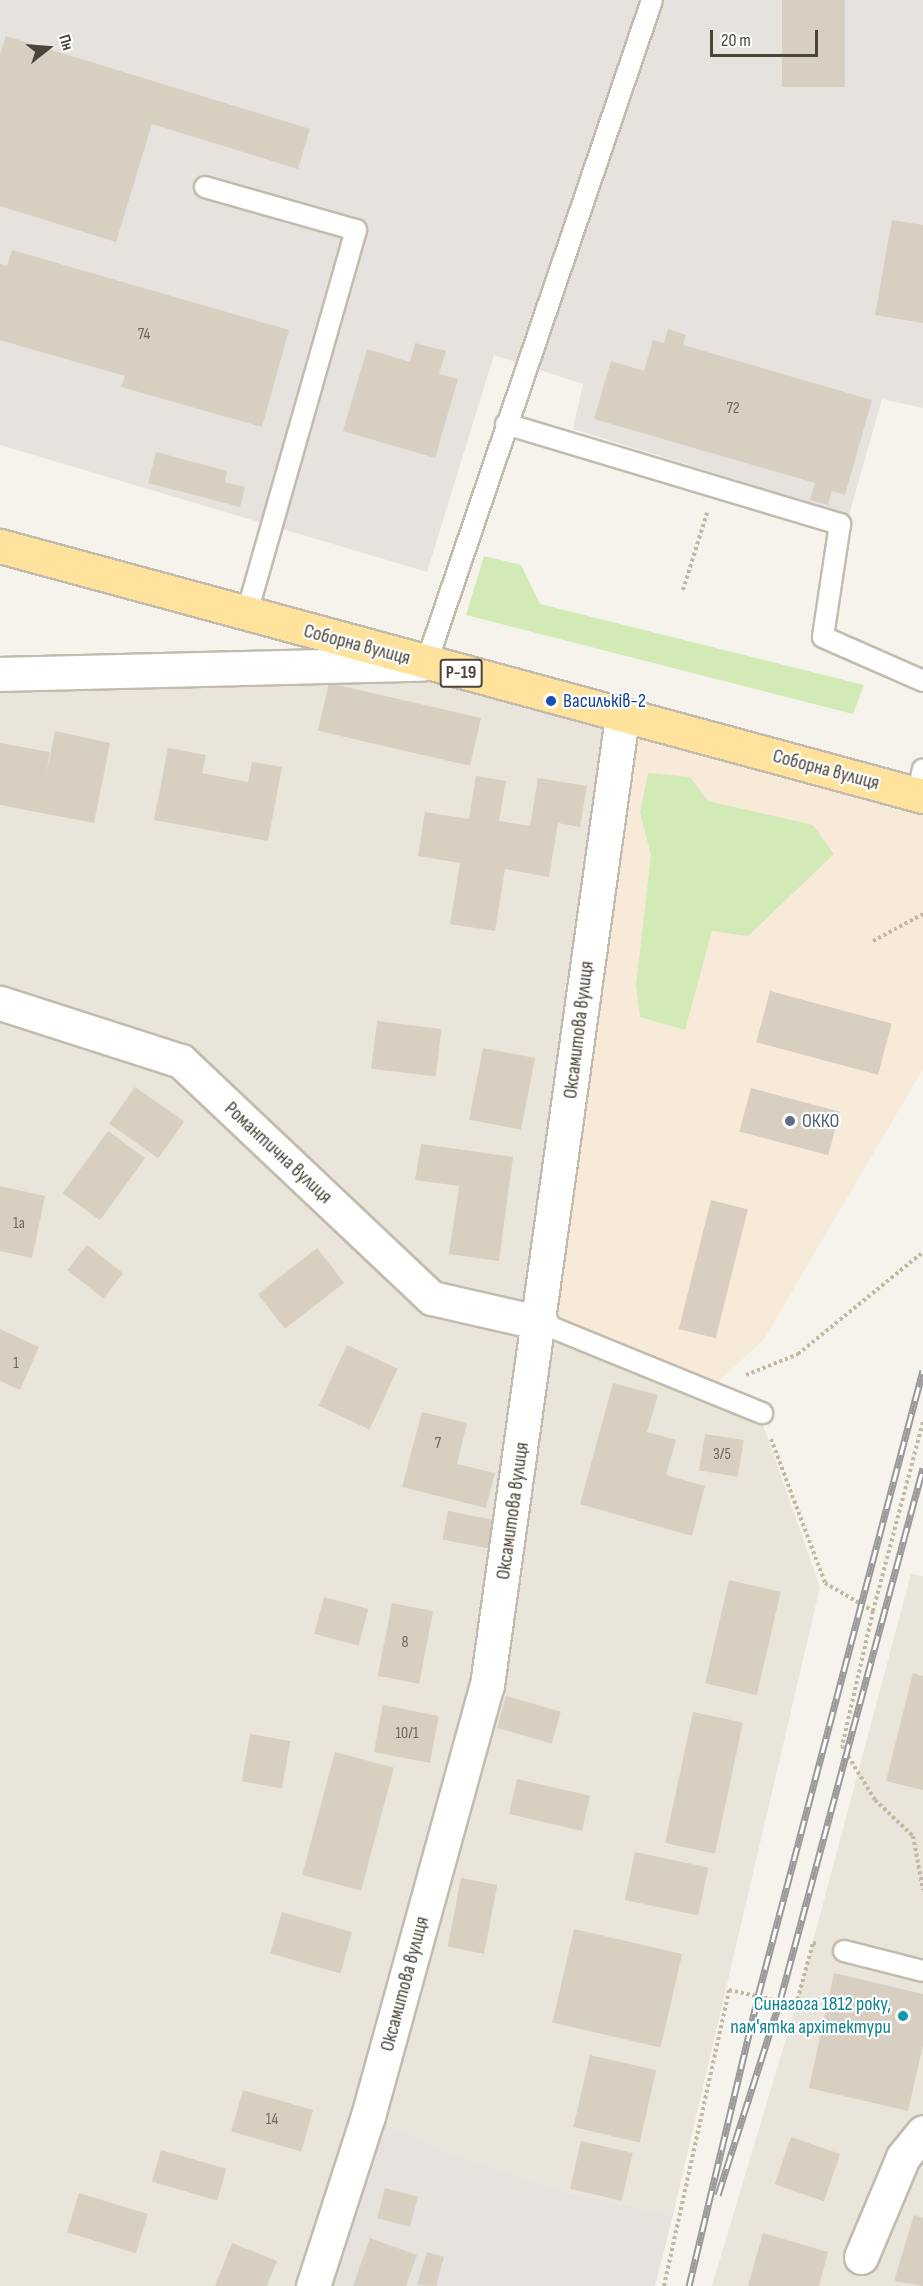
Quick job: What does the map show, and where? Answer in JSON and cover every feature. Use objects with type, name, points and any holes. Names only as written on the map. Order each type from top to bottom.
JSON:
[{"type":"main road","name":"Соборна вулиця","points":[[0,546],[622,717],[921,786]]},
{"type":"street","points":[[0,674],[426,663]]},
{"type":"street","name":"Оксамитова вулиця","points":[[313,2286],[368,2116],[487,1685],[541,1323],[622,717]]},
{"type":"street","name":"Романтична вулиця","points":[[0,1003],[181,1061],[432,1298],[541,1323]]},
{"type":"street","points":[[861,2256],[903,2157],[923,2132]]},
{"type":"lane","points":[[426,663],[652,0]]},
{"type":"lane","points":[[205,187],[356,230],[246,615]]},
{"type":"lane","points":[[506,424],[840,524],[823,637],[923,681]]},
{"type":"lane","points":[[541,1323],[711,1389],[762,1413]]},
{"type":"lane","points":[[844,1951],[923,1971]]},
{"type":"path","points":[[683,590],[716,487]]},
{"type":"path","points":[[873,941],[923,914]]},
{"type":"path","points":[[711,1389],[798,1354],[923,1252]]},
{"type":"path","points":[[762,1413],[825,1583],[873,1611]]},
{"type":"path","points":[[923,1422],[873,1611],[842,1746],[875,1800],[913,1836],[923,1890]]},
{"type":"path","points":[[664,2286],[729,1990],[796,2005],[813,1943]]},
{"type":"shaded area","points":[[0,0],[923,0],[923,408],[882,399],[849,515],[573,429],[583,384],[494,355],[427,572],[0,445]]},
{"type":"shaded area","points":[[426,664],[622,717],[541,1323],[761,1419],[820,1587],[673,2215],[557,2190],[459,2157],[368,2116],[313,2286],[0,2286],[0,674]]},
{"type":"shaded area","points":[[622,717],[923,796],[923,1069],[764,1339],[711,1389],[541,1323]]},
{"type":"shaded area","points":[[911,1574],[923,1576],[923,2286],[712,2286],[796,2005]]},
{"type":"shaded area","points":[[368,2116],[459,2157],[557,2190],[673,2215],[655,2286],[313,2286]]},
{"type":"green space","points":[[484,556],[521,565],[540,604],[864,685],[853,714],[466,615]]},
{"type":"green space","points":[[648,773],[690,777],[708,801],[813,825],[834,854],[748,936],[712,931],[685,1030],[640,1017],[636,985],[651,855],[640,813]]},
{"type":"building","points":[[782,0],[845,0],[845,87],[782,87]]},
{"type":"building","points":[[6,36],[310,129],[298,169],[152,124],[116,242],[0,206],[0,54]]},
{"type":"building","points":[[892,220],[923,225],[923,323],[875,315]]},
{"type":"building","points":[[12,250],[289,330],[262,427],[121,387],[125,376],[0,340],[0,264],[7,266]]},
{"type":"building","points":[[668,329],[686,335],[683,345],[872,400],[845,495],[832,491],[828,505],[810,500],[815,483],[594,419],[611,361],[644,371],[653,340],[664,343]]},
{"type":"building","points":[[415,343],[446,351],[439,374],[458,379],[435,458],[343,431],[367,349],[410,362]]},
{"type":"building","points":[[156,452],[227,471],[225,482],[245,487],[240,507],[148,483]]},
{"type":"building","points":[[329,683],[481,718],[470,766],[318,731]]},
{"type":"building","points":[[55,731],[110,743],[94,823],[0,805],[0,743],[50,752],[46,776]]},
{"type":"building","points":[[168,748],[206,755],[202,773],[248,782],[252,762],[282,767],[268,841],[154,820]]},
{"type":"building","points":[[476,776],[506,781],[499,821],[530,826],[538,778],[587,786],[580,827],[558,823],[549,877],[505,869],[495,931],[450,924],[460,863],[418,856],[425,812],[469,819]]},
{"type":"building","points":[[770,991],[892,1024],[878,1075],[756,1042]]},
{"type":"building","points":[[377,1021],[442,1029],[436,1077],[371,1069]]},
{"type":"building","points":[[483,1048],[535,1058],[521,1130],[469,1120]]},
{"type":"building","points":[[135,1087],[184,1121],[158,1158],[109,1124]]},
{"type":"building","name":"ОККО","points":[[751,1088],[840,1112],[828,1155],[739,1131]]},
{"type":"building","points":[[108,1131],[145,1158],[100,1220],[63,1193]]},
{"type":"building","points":[[421,1144],[513,1157],[499,1261],[449,1254],[459,1186],[415,1180]]},
{"type":"building","points":[[0,1186],[45,1196],[32,1258],[0,1251]]},
{"type":"building","points":[[711,1200],[748,1209],[716,1338],[679,1329]]},
{"type":"building","points":[[87,1245],[123,1273],[104,1299],[67,1270]]},
{"type":"building","points":[[317,1248],[344,1283],[285,1329],[258,1294]]},
{"type":"building","points":[[0,1329],[39,1347],[20,1390],[0,1381]]},
{"type":"building","points":[[347,1345],[398,1369],[369,1429],[319,1406]]},
{"type":"building","points":[[613,1383],[658,1395],[647,1432],[676,1440],[666,1475],[705,1486],[692,1536],[580,1504]]},
{"type":"building","points":[[422,1412],[467,1423],[457,1464],[495,1473],[486,1508],[402,1487]]},
{"type":"building","points":[[705,1434],[744,1440],[738,1477],[699,1471]]},
{"type":"building","points":[[448,1511],[493,1520],[488,1548],[442,1539]]},
{"type":"building","points":[[729,1580],[781,1592],[757,1695],[705,1683]]},
{"type":"building","points":[[324,1597],[368,1609],[359,1646],[314,1634]]},
{"type":"building","points":[[392,1603],[433,1611],[419,1684],[378,1676]]},
{"type":"building","points":[[913,1673],[923,1676],[923,1790],[886,1781]]},
{"type":"building","points":[[506,1696],[561,1712],[552,1743],[497,1728]]},
{"type":"building","points":[[383,1705],[439,1716],[430,1763],[374,1752]]},
{"type":"building","points":[[693,1712],[743,1723],[715,1854],[665,1843]]},
{"type":"building","points":[[250,1734],[290,1741],[282,1788],[242,1781]]},
{"type":"building","points":[[335,1752],[394,1768],[361,1890],[302,1875]]},
{"type":"building","points":[[517,1779],[590,1796],[582,1831],[509,1814]]},
{"type":"building","points":[[635,1852],[708,1868],[698,1916],[625,1900]]},
{"type":"building","points":[[461,1878],[497,1885],[484,1954],[448,1947]]},
{"type":"building","points":[[282,1912],[352,1932],[340,1973],[270,1953]]},
{"type":"building","points":[[574,1929],[682,1954],[661,2048],[552,2023]]},
{"type":"building","points":[[834,1973],[923,1994],[923,2045],[908,2111],[809,2088]]},
{"type":"building","points":[[590,2055],[656,2070],[640,2142],[573,2127]]},
{"type":"building","points":[[243,2090],[313,2110],[301,2151],[231,2131]]},
{"type":"building","points":[[791,2137],[840,2154],[824,2201],[775,2184]]},
{"type":"building","points":[[581,2141],[633,2153],[622,2201],[570,2189]]},
{"type":"building","points":[[161,2150],[226,2169],[217,2200],[152,2182]]},
{"type":"building","points":[[385,2188],[418,2197],[410,2227],[377,2218]]},
{"type":"building","points":[[79,2193],[148,2214],[136,2253],[67,2232]]},
{"type":"building","points":[[914,2215],[923,2218],[923,2286],[894,2281]]},
{"type":"building","points":[[763,2233],[828,2252],[819,2286],[748,2286]]},
{"type":"building","points":[[370,2238],[417,2255],[406,2286],[353,2286]]},
{"type":"building","points":[[232,2243],[277,2261],[267,2286],[215,2286]]},
{"type":"building","points":[[427,2252],[444,2257],[436,2286],[417,2285]]},
{"type":"railway","points":[[689,2286],[758,1996],[923,1370]]},
{"type":"railway","points":[[718,2195],[780,2001],[923,1468]]},
{"type":"place","name":"Васильків-2","points":[[551,701]]},
{"type":"place","name":"ОККО","points":[[790,1121]]},
{"type":"place","name":"Синагога 1812 року, пам'ятка архітектури","points":[[903,2016]]}]
